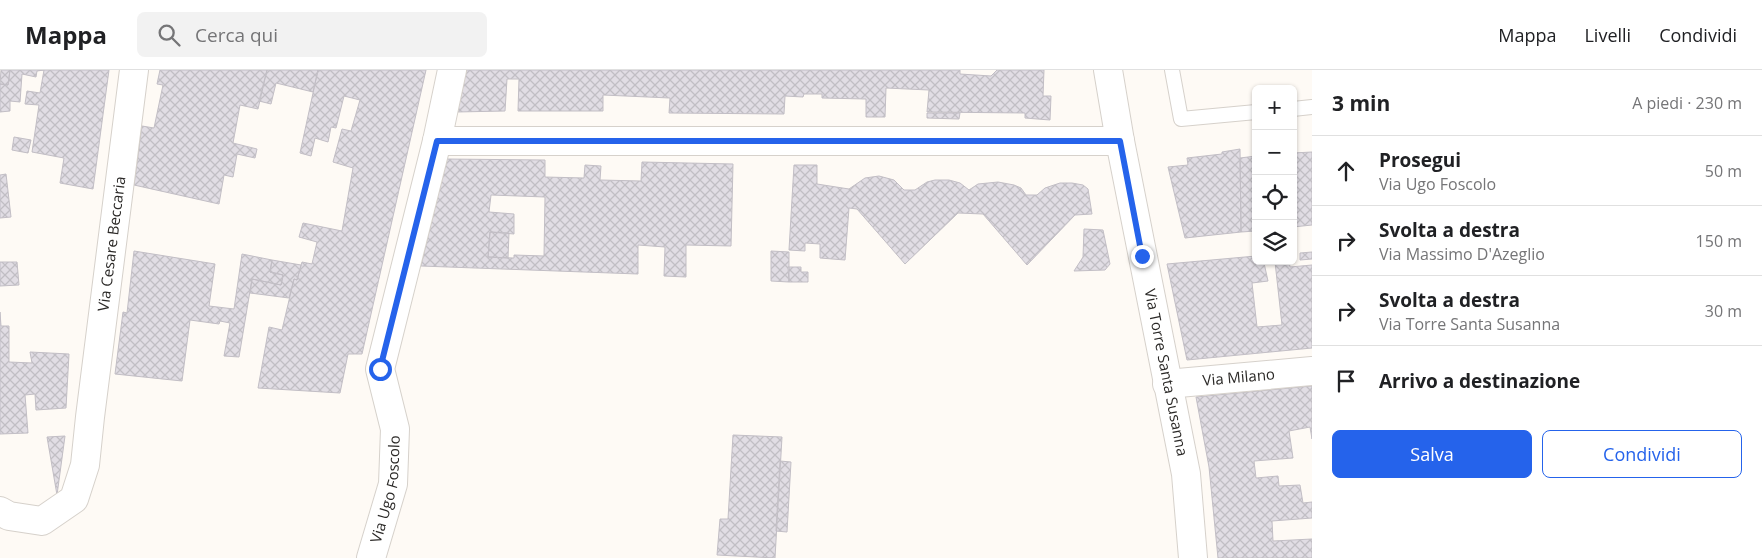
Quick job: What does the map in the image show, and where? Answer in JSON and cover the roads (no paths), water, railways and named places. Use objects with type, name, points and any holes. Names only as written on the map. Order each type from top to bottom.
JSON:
[{"type":"street","name":"Via Cesare Beccaria","points":[[0,511],[9,516],[42,521],[74,498],[85,465],[134,70]]},
{"type":"street","name":"Via Ugo Foscolo","points":[[370,558],[393,484],[394,429],[380,369],[437,141],[452,70]]},
{"type":"street","name":"Via Torre Santa Susanna","points":[[1108,70],[1120,141],[1186,474],[1193,558]]},
{"type":"street","points":[[437,141],[1120,141]]},
{"type":"street","name":"Via Milano","points":[[1167,384],[1312,371]]},
{"type":"lane","points":[[1172,70],[1181,119],[1252,112]]},
{"type":"lane","points":[[1297,109],[1312,107]]}]
